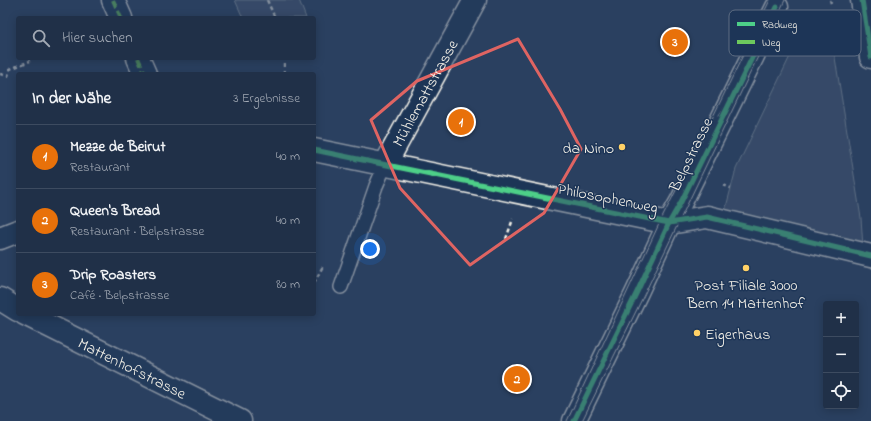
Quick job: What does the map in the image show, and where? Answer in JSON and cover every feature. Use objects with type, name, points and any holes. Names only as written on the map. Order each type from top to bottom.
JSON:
[{"type":"street","points":[[113,0],[120,16]]},
{"type":"street","name":"Mühlemattstrasse","points":[[316,150],[386,163],[475,0]]},
{"type":"street","points":[[862,0],[871,57]]},
{"type":"street","name":"Belpstrasse","points":[[574,421],[637,292],[669,222],[685,195],[753,56]]},
{"type":"street","points":[[139,60],[144,72]]},
{"type":"street","name":"Philosophenweg","points":[[386,163],[528,194],[669,222],[707,217],[871,256]]},
{"type":"street","points":[[0,238],[16,232]]},
{"type":"street","points":[[0,299],[16,309]]},
{"type":"street","name":"Mattenhofstrasse","points":[[29,316],[240,421]]},
{"type":"lane","points":[[341,287],[376,186],[386,163]]},
{"type":"path","points":[[267,0],[274,16]]},
{"type":"path","points":[[284,60],[284,72]]},
{"type":"path","points":[[0,74],[8,76],[10,69],[30,61]]},
{"type":"path","points":[[722,186],[731,188]]},
{"type":"path","points":[[506,239],[515,214]]},
{"type":"highlighted area","points":[[518,39],[560,109],[581,149],[544,213],[470,265],[400,188],[371,120],[417,81]]},
{"type":"shaded area","points":[[235,0],[299,0],[305,16],[242,16]]},
{"type":"shaded area","points":[[790,56],[835,56],[861,218],[863,247],[725,211],[736,169]]},
{"type":"tram line","points":[[765,10],[770,0]]},
{"type":"tram line","points":[[780,10],[785,0]]},
{"type":"tram line","points":[[567,421],[659,224],[743,56]]},
{"type":"tram line","points":[[582,421],[758,56]]},
{"type":"tram line","points":[[719,115],[738,87]]},
{"type":"marked path","points":[[113,0],[120,16]]},
{"type":"marked path","points":[[139,60],[144,72]]},
{"type":"cycle path","points":[[862,0],[871,57]]},
{"type":"cycle path","points":[[574,421],[669,223],[681,202],[753,56]]},
{"type":"cycle path","points":[[316,150],[669,223],[707,217],[871,256]]},
{"type":"place","name":"Drip Roasters","points":[[675,42]]},
{"type":"place","name":"Mezze de Beirut","points":[[461,122]]},
{"type":"place","name":"da Nino","points":[[622,147]]},
{"type":"place","name":"Post Filiale 3000 Bern 14 Mattenhof","points":[[746,268]]},
{"type":"place","name":"Eigerhaus","points":[[697,333]]},
{"type":"place","name":"Queen's Bread","points":[[517,379]]}]
